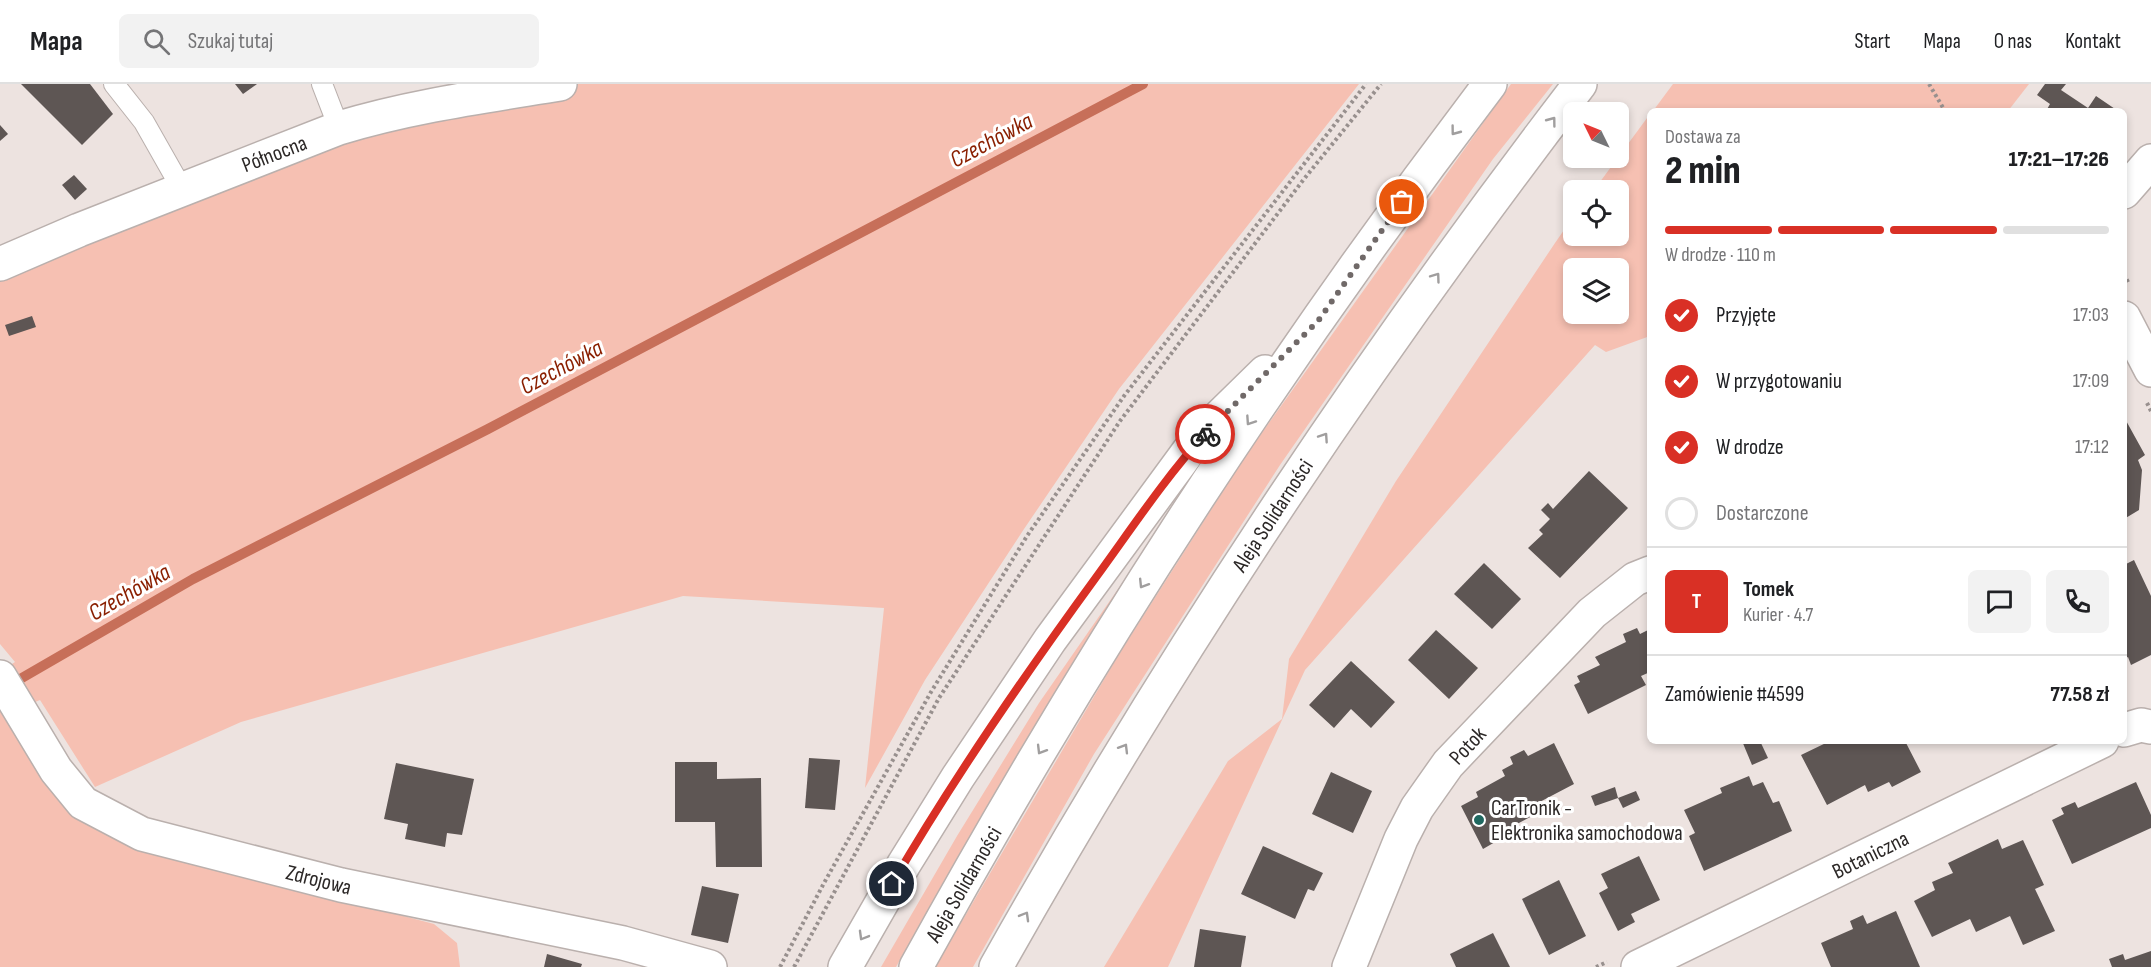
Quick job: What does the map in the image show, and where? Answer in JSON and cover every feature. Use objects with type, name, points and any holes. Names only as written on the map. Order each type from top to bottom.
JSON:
[{"type":"main road","name":"Północna","points":[[0,264],[182,189],[426,95],[560,84]]},
{"type":"main road","name":"Aleja Solidarności","points":[[916,967],[1091,666],[1198,499],[1364,255],[1490,84]]},
{"type":"main road","name":"Aleja Solidarności","points":[[996,967],[1154,699],[1291,486],[1412,310],[1580,84]]},
{"type":"main road","points":[[2127,189],[2151,161]]},
{"type":"main road","points":[[845,967],[904,864],[958,777],[1057,631],[1188,452],[1219,417],[1318,321]]},
{"type":"main road","points":[[2127,324],[2151,370]]},
{"type":"main road","name":"Potok","points":[[1349,967],[1401,839],[1417,808],[1448,764],[1592,613],[1635,579],[1647,574]]},
{"type":"main road","name":"Zdrojowa","points":[[0,677],[56,770],[83,803],[142,834],[341,885],[623,943],[710,967]]},
{"type":"main road","points":[[2127,729],[2141,726],[2151,727]]},
{"type":"main road","name":"Botaniczna","points":[[1638,967],[2096,744]]},
{"type":"lane","points":[[114,84],[144,122],[182,189]]},
{"type":"lane","points":[[322,84],[339,128]]},
{"type":"path","points":[[780,967],[824,883],[931,692],[1027,536],[1124,396],[1366,84]]},
{"type":"path","points":[[794,967],[939,698],[1120,422],[1304,179],[1381,84]]},
{"type":"path","points":[[1929,84],[1943,108]]},
{"type":"shaded area","points":[[565,84],[1359,84],[1119,389],[925,680],[865,788],[884,608],[683,596],[241,722],[95,787],[40,700],[7,714],[145,848],[434,924],[457,943],[460,967],[0,967],[0,672],[15,662],[0,644],[0,276],[356,128]]},
{"type":"shaded area","points":[[1511,84],[1553,84],[1493,159],[1280,465],[1094,754],[973,967],[935,967],[1119,654],[1246,455]]},
{"type":"shaded area","points":[[1673,84],[2029,84],[2010,108],[1655,108]]},
{"type":"shaded area","points":[[1647,118],[1647,337],[1606,352],[1595,345],[1305,670],[1168,967],[1104,967],[1228,761],[1282,719],[1289,659],[1396,481],[1563,231],[1563,246],[1629,246],[1629,180],[1601,180],[1610,168],[1629,168],[1629,142]]},
{"type":"shaded area","points":[[1125,579],[896,967],[881,967],[957,836],[1039,703]]},
{"type":"building","points":[[21,84],[90,84],[113,114],[82,145]]},
{"type":"building","points":[[235,84],[257,84],[243,94]]},
{"type":"building","points":[[2045,84],[2066,84],[2061,90],[2088,108],[2048,108],[2050,104],[2037,95]]},
{"type":"building","points":[[2096,96],[2114,108],[2088,108]]},
{"type":"building","points":[[0,125],[8,134],[0,141]]},
{"type":"building","points":[[74,175],[87,189],[75,200],[62,185]]},
{"type":"building","points":[[32,316],[36,327],[9,336],[5,325]]},
{"type":"building","points":[[2127,422],[2145,455],[2138,460],[2142,470],[2139,510],[2127,517]]},
{"type":"building","points":[[1589,471],[1628,508],[1560,578],[1528,548],[1543,534],[1539,530],[1550,519],[1541,510],[1548,503],[1553,509]]},
{"type":"building","points":[[2134,560],[2151,596],[2151,655],[2131,665],[2127,658],[2127,564]]},
{"type":"building","points":[[1484,563],[1521,599],[1492,629],[1454,594]]},
{"type":"building","points":[[1637,628],[1640,634],[1647,630],[1647,673],[1641,676],[1646,685],[1588,714],[1574,685],[1580,682],[1577,676],[1600,665],[1595,657],[1626,642],[1623,634]]},
{"type":"building","points":[[1436,630],[1478,668],[1449,699],[1408,660]]},
{"type":"building","points":[[1351,661],[1395,702],[1371,728],[1351,709],[1334,728],[1309,705]]},
{"type":"building","points":[[1554,743],[1574,784],[1534,805],[1538,813],[1500,833],[1502,838],[1483,849],[1461,806],[1478,797],[1476,792],[1505,776],[1502,770],[1513,764],[1510,757],[1524,750],[1528,756]]},
{"type":"building","points":[[1743,744],[1761,744],[1768,758],[1752,765]]},
{"type":"building","points":[[1824,744],[1907,744],[1921,772],[1892,787],[1889,782],[1868,792],[1865,785],[1827,805],[1801,755]]},
{"type":"building","points":[[809,758],[840,760],[835,810],[805,808]]},
{"type":"building","points":[[675,762],[717,762],[717,779],[761,778],[762,867],[716,867],[715,822],[675,822]]},
{"type":"building","points":[[396,763],[474,779],[462,835],[447,833],[445,847],[405,839],[408,824],[384,819]]},
{"type":"building","points":[[1331,772],[1372,791],[1353,833],[1312,814]]},
{"type":"building","points":[[1749,776],[1753,786],[1763,782],[1773,803],[1779,801],[1792,831],[1704,871],[1689,836],[1695,833],[1684,810],[1722,793],[1720,788]]},
{"type":"building","points":[[2136,782],[2151,815],[2151,828],[2072,864],[2052,820],[2064,814],[2061,808],[2075,802],[2078,808]]},
{"type":"building","points":[[1615,787],[1618,798],[1595,806],[1591,796]]},
{"type":"building","points":[[1636,791],[1640,800],[1623,808],[1618,798]]},
{"type":"building","points":[[1998,839],[2002,849],[2023,840],[2044,885],[2035,889],[2055,931],[2023,945],[2010,916],[1976,932],[1970,919],[1932,937],[1914,901],[1935,890],[1932,882],[1953,873],[1948,863]]},
{"type":"building","points":[[1263,846],[1323,873],[1314,891],[1308,889],[1295,919],[1241,894]]},
{"type":"building","points":[[1639,856],[1660,900],[1631,914],[1635,922],[1618,931],[1599,893],[1608,888],[1601,874]]},
{"type":"building","points":[[1559,880],[1586,936],[1549,955],[1522,899]]},
{"type":"building","points":[[702,886],[739,894],[728,943],[691,935]]},
{"type":"building","points":[[1896,911],[1920,967],[1831,967],[1821,943],[1853,929],[1850,921],[1863,915],[1867,924]]},
{"type":"building","points":[[1200,929],[1246,936],[1241,967],[1194,967]]},
{"type":"building","points":[[1493,933],[1510,967],[1456,967],[1450,954]]},
{"type":"building","points":[[2151,951],[2151,967],[2112,967],[2109,959],[2123,954],[2125,960]]},
{"type":"building","points":[[547,954],[582,964],[581,967],[544,967]]},
{"type":"waterway","name":"Czechówka","points":[[8,686],[193,579],[488,429],[1143,84]]},
{"type":"way so far","points":[[1205,434],[1219,417],[1318,321],[1402,202]]},
{"type":"place","name":"CarTronik - Elektronika samochodowa","points":[[1479,820]]},
{"type":"route","points":[[892,884],[992,723],[1188,452],[1205,434]]}]
